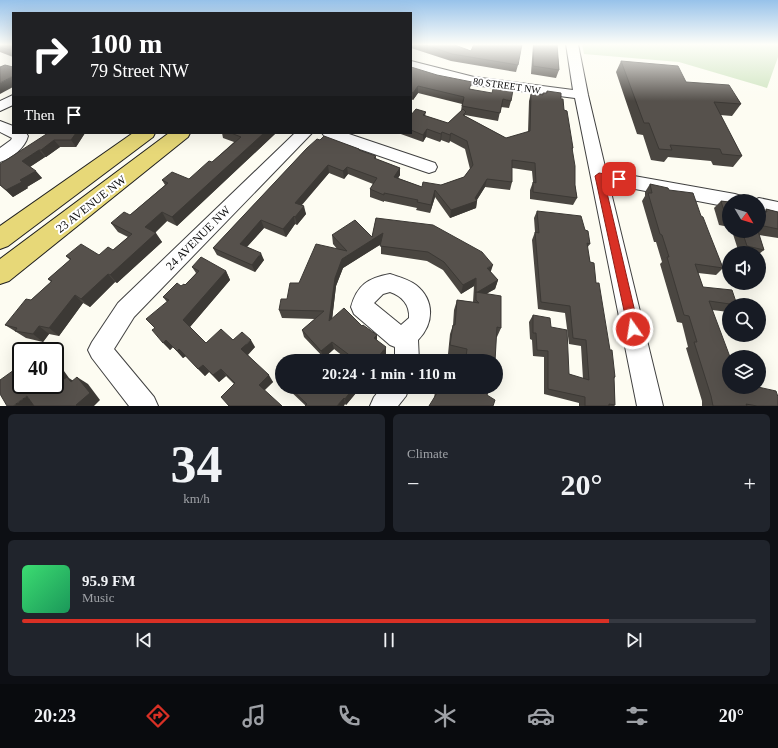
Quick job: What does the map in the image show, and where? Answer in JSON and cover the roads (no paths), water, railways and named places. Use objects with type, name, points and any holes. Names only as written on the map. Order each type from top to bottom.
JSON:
[{"type":"main road","name":"23 AVENUE NW","points":[[1,241],[75,190],[106,161],[145,134]]},
{"type":"main road","name":"23 AVENUE NW","points":[[0,273],[45,240],[180,134]]},
{"type":"main road","points":[[0,277],[45,240]]},
{"type":"street","points":[[575,63],[581,95],[650,406]]},
{"type":"street","name":"80 STREET NW","points":[[412,65],[474,80],[581,95]]},
{"type":"street","points":[[0,107],[12,100]]},
{"type":"street","points":[[0,126],[12,132]]},
{"type":"street","points":[[0,156],[18,143],[20,136],[16,134]]},
{"type":"street","name":"24 AVENUE NW","points":[[144,406],[100,350],[126,310],[303,134]]},
{"type":"street","points":[[333,134],[429,167]]},
{"type":"street","points":[[599,176],[722,199]]},
{"type":"street","points":[[766,206],[778,209]]},
{"type":"street","points":[[406,335],[407,354]]},
{"type":"street","points":[[383,406],[392,394]]}]
